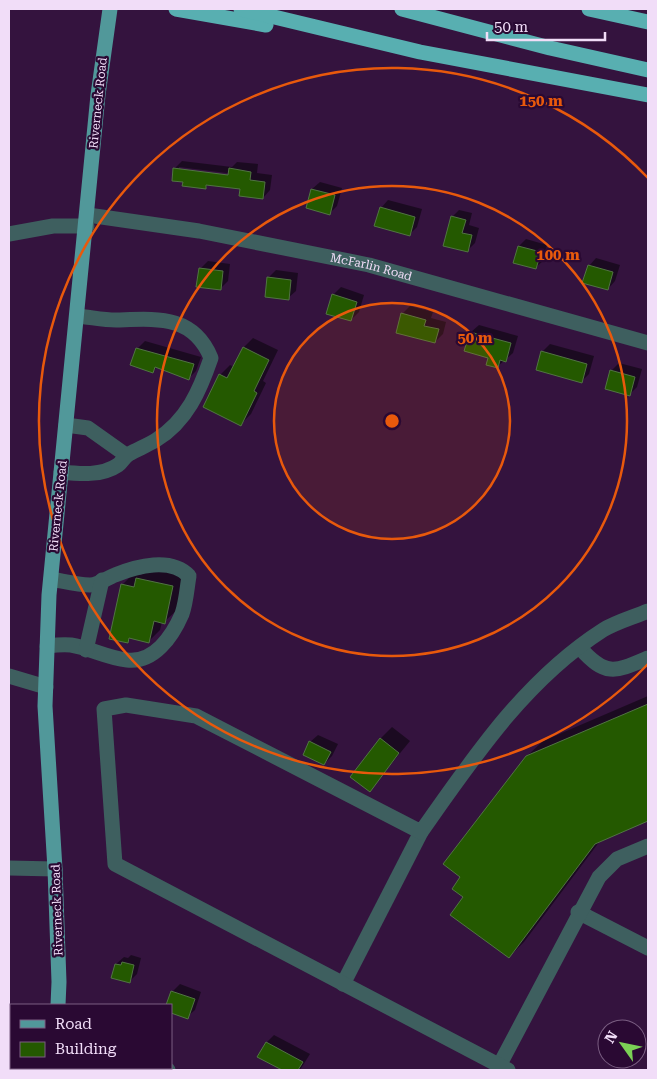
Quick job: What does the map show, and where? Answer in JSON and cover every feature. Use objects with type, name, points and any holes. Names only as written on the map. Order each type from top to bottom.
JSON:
[{"type":"highway","points":[[176,9],[648,95]]},
{"type":"highway","points":[[241,9],[420,52]]},
{"type":"highway","points":[[402,9],[550,48],[648,70]]},
{"type":"highway","points":[[589,9],[648,22]]},
{"type":"main road","name":"Riverneck Road","points":[[58,1004],[55,869],[45,706],[51,579],[105,40],[110,9]]},
{"type":"street","name":"McFarlin Road","points":[[9,234],[87,221],[199,231],[369,265],[648,343]]},
{"type":"street","points":[[62,472],[82,474],[107,470],[119,464],[126,455],[158,439],[183,417],[199,392],[211,358],[206,344],[196,333],[180,325],[163,320],[115,320],[77,316]]},
{"type":"street","points":[[66,425],[88,428],[126,455]]},
{"type":"street","points":[[48,646],[69,644],[128,660],[144,660],[156,651],[170,635],[182,613],[189,576],[183,569],[173,565],[157,565],[134,568],[91,585],[51,579]]},
{"type":"street","points":[[86,650],[102,580]]},
{"type":"street","points":[[343,984],[422,832],[479,749],[542,678],[604,629],[648,611]]},
{"type":"street","points":[[580,648],[596,665],[618,670],[648,658]]},
{"type":"street","points":[[9,676],[46,688]]},
{"type":"street","points":[[422,832],[196,716],[126,705],[104,709],[115,864],[503,1068],[578,912],[598,877],[617,858],[648,846]]},
{"type":"street","points":[[9,868],[55,869]]},
{"type":"street","points":[[578,912],[648,948]]},
{"type":"building","points":[[173,168],[228,175],[229,168],[251,172],[250,180],[265,182],[263,199],[239,196],[240,189],[206,185],[206,189],[182,186],[183,182],[172,181]]},
{"type":"building","points":[[311,189],[335,195],[330,215],[306,208]]},
{"type":"building","points":[[380,207],[415,217],[410,236],[374,226]]},
{"type":"building","points":[[451,216],[466,220],[462,233],[472,235],[468,252],[443,246]]},
{"type":"building","points":[[518,246],[541,252],[536,269],[513,263]]},
{"type":"building","points":[[588,265],[613,272],[608,290],[582,283]]},
{"type":"building","points":[[199,268],[223,271],[221,290],[196,287]]},
{"type":"building","points":[[267,277],[291,280],[289,300],[265,297]]},
{"type":"building","points":[[332,294],[357,302],[351,321],[326,314]]},
{"type":"building","points":[[401,313],[426,320],[424,326],[439,329],[435,343],[396,333]]},
{"type":"building","points":[[470,332],[511,343],[506,362],[500,360],[498,368],[486,365],[488,358],[464,351]]},
{"type":"building","points":[[243,347],[269,360],[254,391],[257,393],[241,426],[203,407],[219,374],[227,378]]},
{"type":"building","points":[[136,348],[194,364],[189,380],[155,367],[153,373],[130,365]]},
{"type":"building","points":[[541,351],[587,364],[582,383],[536,370]]},
{"type":"building","points":[[610,370],[635,377],[630,396],[605,389]]},
{"type":"building","points":[[136,578],[173,586],[165,624],[154,621],[149,643],[129,638],[128,643],[109,639],[121,584],[134,587]]},
{"type":"building","points":[[648,704],[648,821],[595,844],[509,958],[450,915],[463,897],[452,889],[460,877],[443,864],[526,756]]},
{"type":"building","points":[[380,738],[399,753],[370,792],[350,777]]},
{"type":"building","points":[[309,741],[331,752],[324,765],[303,755]]},
{"type":"building","points":[[122,962],[134,965],[130,983],[111,978],[115,964],[121,965]]},
{"type":"building","points":[[171,991],[195,999],[188,1019],[172,1013],[172,1004],[166,1004]]},
{"type":"building","points":[[266,1042],[303,1062],[298,1070],[282,1070],[257,1057]]}]
